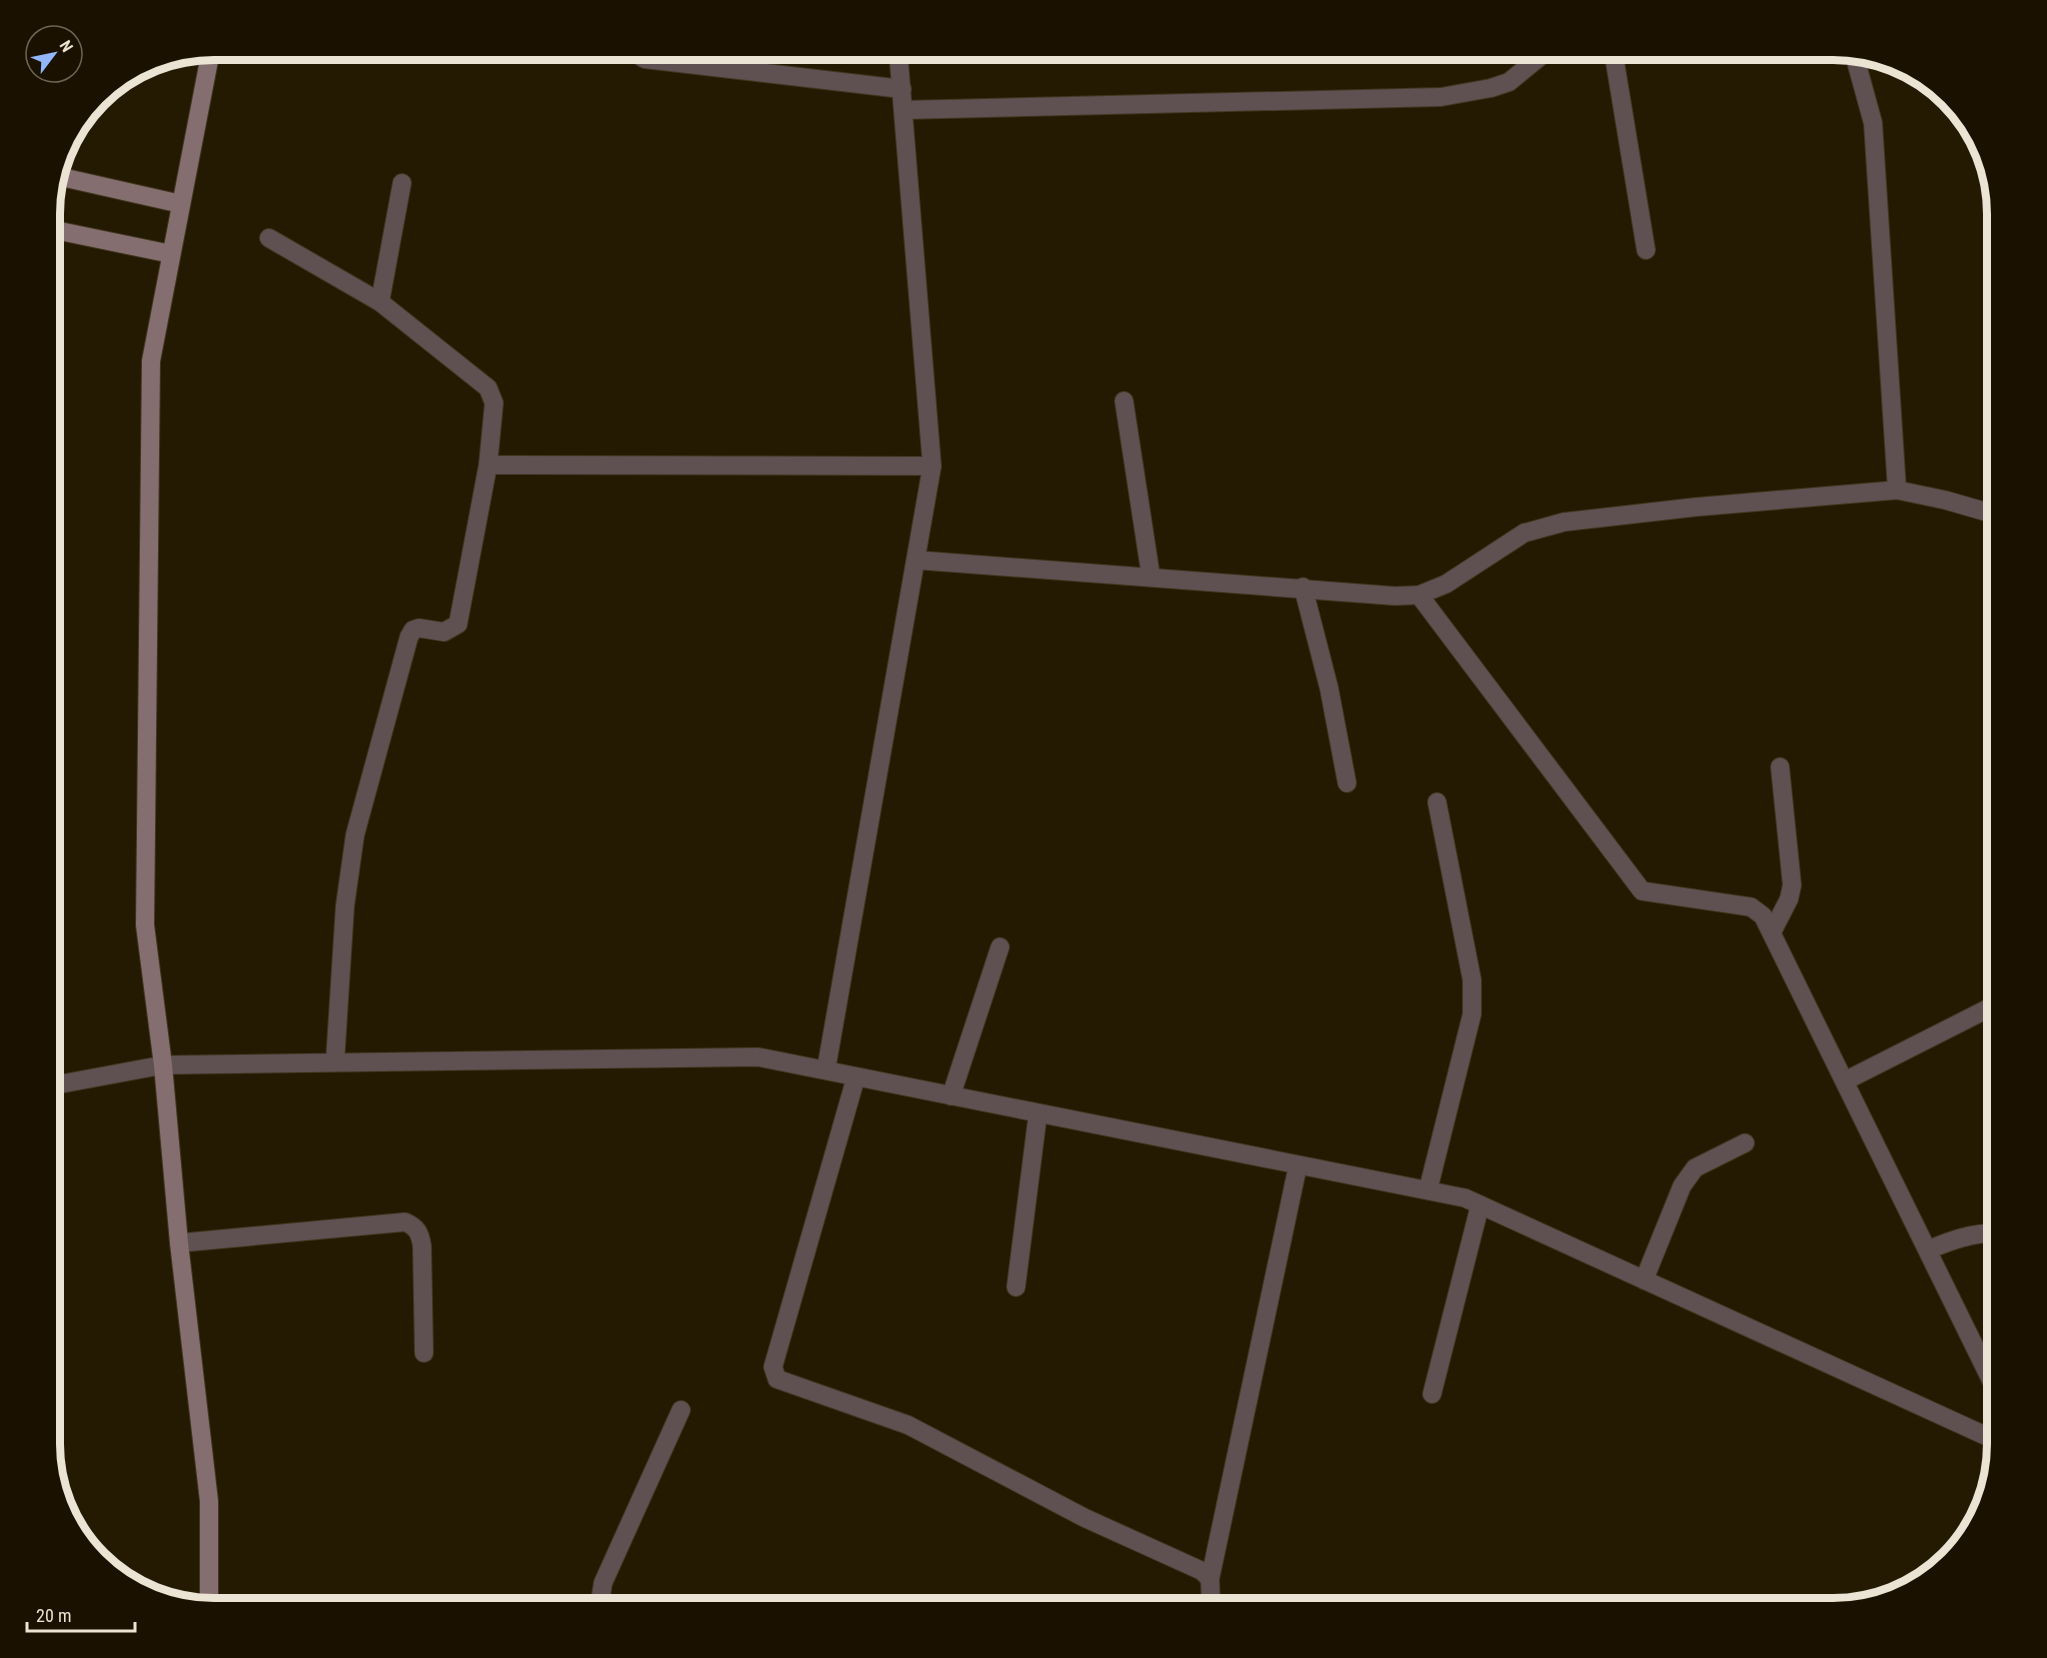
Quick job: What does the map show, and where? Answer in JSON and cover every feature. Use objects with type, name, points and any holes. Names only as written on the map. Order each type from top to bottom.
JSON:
[{"type":"street","points":[[209,60],[151,361],[145,926],[163,1065],[179,1243],[209,1501],[209,1598]]},
{"type":"street","points":[[654,60],[902,89]]},
{"type":"street","points":[[826,1071],[932,466],[899,60]]},
{"type":"street","points":[[903,110],[1441,97],[1491,88],[1509,82],[1536,60]]},
{"type":"street","points":[[1615,60],[1646,250]]},
{"type":"street","points":[[1856,62],[1873,123],[1897,490]]},
{"type":"street","points":[[64,178],[181,204]]},
{"type":"street","points":[[380,302],[402,183]]},
{"type":"street","points":[[60,231],[171,254]]},
{"type":"street","points":[[269,238],[380,302],[488,388],[494,403],[488,465],[458,624],[444,633],[418,628],[413,630],[408,637],[355,835],[345,906],[335,1062]]},
{"type":"street","points":[[1124,401],[1151,577]]},
{"type":"street","points":[[488,465],[932,466]]},
{"type":"street","points":[[916,560],[1303,587],[1395,596],[1419,595],[1446,584],[1524,533],[1563,522],[1696,507],[1897,490],[1987,512]]},
{"type":"street","points":[[1303,587],[1329,688],[1347,783]]},
{"type":"street","points":[[1419,595],[1642,891],[1751,907],[1763,916],[1987,1372]]},
{"type":"street","points":[[1772,932],[1789,899],[1792,885],[1780,767]]},
{"type":"street","points":[[1428,1190],[1472,1014],[1472,980],[1437,802]]},
{"type":"street","points":[[951,1096],[1000,947]]},
{"type":"street","points":[[1845,1081],[1987,1010]]},
{"type":"street","points":[[60,1084],[163,1065],[758,1057],[1466,1198],[1987,1437]]},
{"type":"street","points":[[856,1077],[774,1367],[777,1379],[930,1434],[1085,1518],[1202,1571],[1210,1579]]},
{"type":"street","points":[[1016,1287],[1038,1113]]},
{"type":"street","points":[[1644,1280],[1682,1186],[1695,1168],[1745,1143]]},
{"type":"street","points":[[1211,1598],[1210,1579],[1298,1165]]},
{"type":"street","points":[[1432,1394],[1480,1205]]},
{"type":"street","points":[[179,1243],[405,1222],[420,1233],[422,1246],[424,1353]]},
{"type":"street","points":[[1928,1250],[1956,1237],[1987,1233]]},
{"type":"street","points":[[601,1598],[607,1574],[681,1410]]}]
